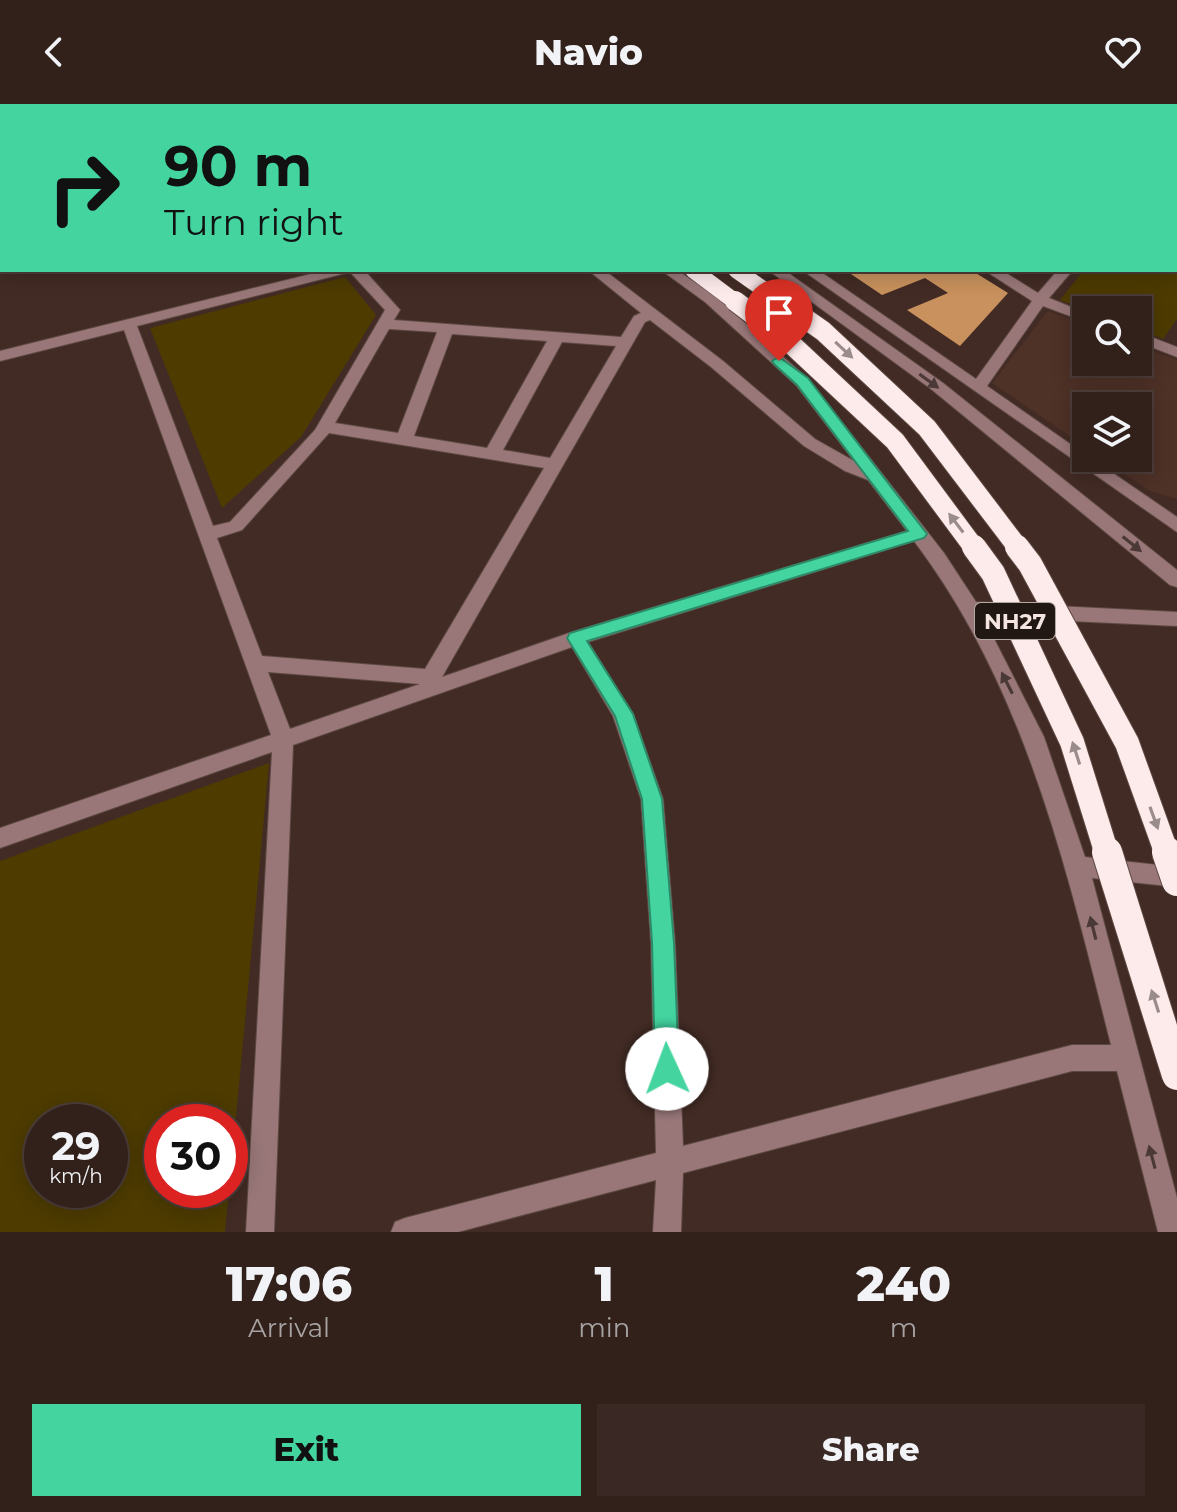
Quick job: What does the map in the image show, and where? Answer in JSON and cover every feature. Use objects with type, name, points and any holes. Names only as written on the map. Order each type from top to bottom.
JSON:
[{"type":"highway","name":"NH27","points":[[696,272],[788,341],[895,441],[993,573],[1072,742],[1177,1075]]},
{"type":"highway","name":"NH27","points":[[739,272],[823,331],[927,428],[1030,564],[1127,743],[1177,879]]},
{"type":"street","points":[[0,356],[336,272]]},
{"type":"street","points":[[209,534],[236,526],[325,427],[393,310],[358,272]]},
{"type":"street","points":[[597,272],[717,364],[824,454],[875,476]]},
{"type":"street","points":[[671,272],[710,299],[802,382],[918,534],[970,609],[1034,737],[1077,866],[1172,1232]]},
{"type":"street","points":[[778,272],[937,386],[1177,580]]},
{"type":"street","points":[[812,272],[1177,526]]},
{"type":"street","points":[[994,272],[1040,300],[1072,313]]},
{"type":"street","points":[[978,387],[1040,300],[1064,272]]},
{"type":"street","points":[[434,682],[639,319],[650,315]]},
{"type":"street","points":[[129,324],[283,739],[260,1232]]},
{"type":"street","points":[[384,324],[626,342]]},
{"type":"street","points":[[404,440],[446,329]]},
{"type":"street","points":[[492,454],[557,337]]},
{"type":"street","points":[[1152,341],[1176,349]]},
{"type":"street","points":[[325,427],[555,464]]},
{"type":"street","points":[[1156,511],[1177,512]]},
{"type":"street","points":[[0,838],[283,739],[434,682],[918,534]]},
{"type":"street","points":[[970,609],[1177,619]]},
{"type":"street","points":[[576,638],[623,714],[652,799],[663,943],[670,1164],[667,1232]]},
{"type":"street","points":[[256,663],[434,682]]},
{"type":"street","points":[[1077,866],[1177,879]]},
{"type":"street","points":[[405,1232],[1072,1058],[1126,1058]]},
{"type":"shaded area","points":[[1082,272],[1177,272],[1177,319],[1163,339],[1152,335],[1152,296],[1072,296],[1072,304],[1060,300]]},
{"type":"shaded area","points":[[345,277],[376,315],[301,437],[222,508],[150,328]]},
{"type":"shaded area","points":[[1048,311],[1072,320],[1072,376],[1152,376],[1152,350],[1177,360],[1177,499],[1150,491],[1122,472],[1152,472],[1152,392],[1072,392],[1072,437],[992,383]]},
{"type":"shaded area","points":[[269,763],[237,1104],[144,1104],[144,1208],[227,1208],[225,1232],[0,1232],[0,861]]},
{"type":"building","points":[[848,272],[974,272],[1008,293],[960,346],[907,310],[948,293],[925,278],[882,295]]},
{"type":"route","points":[[667,1069],[663,943],[652,799],[623,714],[576,638],[918,534],[802,382],[779,361]]}]
